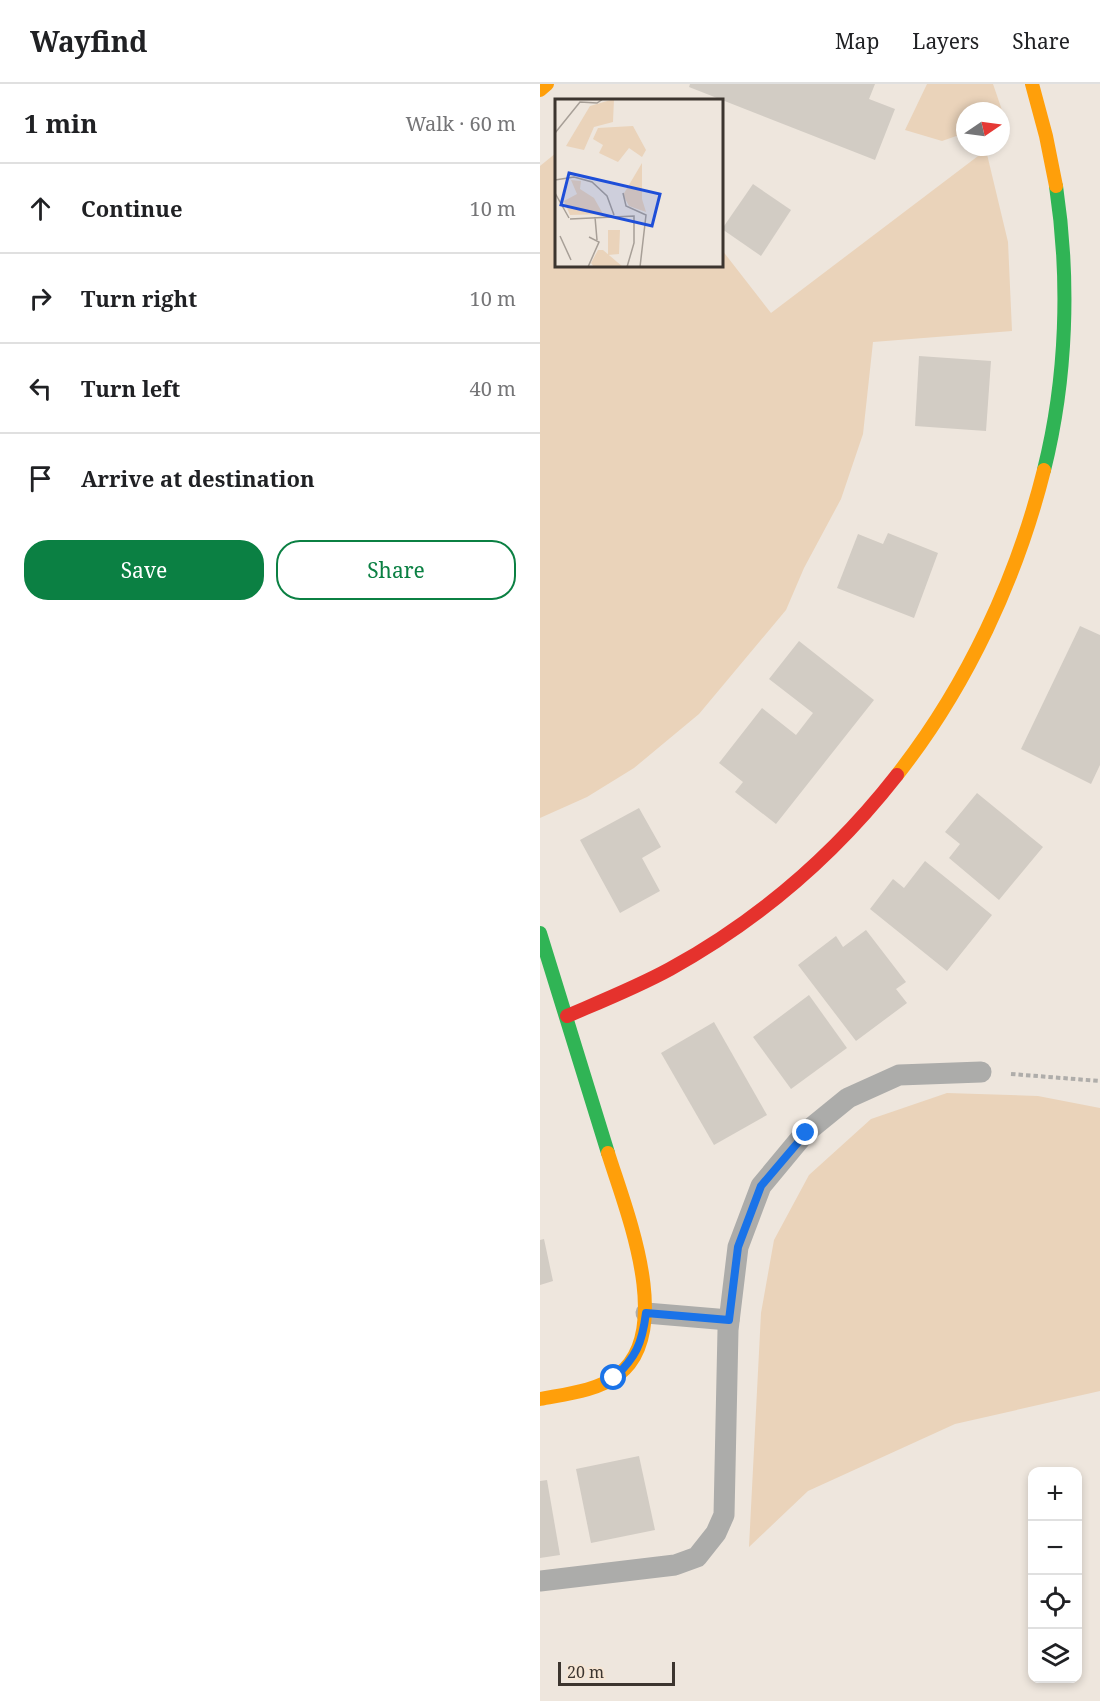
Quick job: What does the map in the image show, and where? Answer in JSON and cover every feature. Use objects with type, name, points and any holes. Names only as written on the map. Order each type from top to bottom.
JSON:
[{"type":"street","points":[[540,90],[547,84]]},
{"type":"street","points":[[567,1016],[624,992],[687,960],[807,873],[854,825],[906,764],[945,707],[978,646],[1034,511],[1051,437],[1062,360],[1065,278],[1058,192],[1043,121],[1032,84]]},
{"type":"street","points":[[540,933],[637,1248],[645,1281],[646,1313],[644,1332],[632,1361],[614,1378],[593,1388],[540,1399]]},
{"type":"lane","points":[[540,1581],[675,1565],[697,1557],[716,1533],[724,1515],[729,1320],[738,1247],[761,1186],[806,1133],[848,1098],[899,1075],[981,1072]]},
{"type":"lane","points":[[646,1313],[729,1320]]},
{"type":"path","points":[[981,1072],[1100,1081]]},
{"type":"shaded area","points":[[927,84],[993,84],[999,102],[956,102],[956,136],[942,141],[905,130]]},
{"type":"shaded area","points":[[555,154],[555,267],[723,267],[723,251],[771,313],[978,156],[987,156],[1008,242],[1012,331],[873,342],[863,434],[841,499],[804,568],[786,610],[699,714],[634,768],[587,797],[540,818],[540,166]]},
{"type":"shaded area","points":[[947,1093],[1038,1096],[1100,1108],[1100,1391],[955,1424],[808,1491],[749,1547],[761,1313],[774,1240],[809,1175],[871,1119]]},
{"type":"building","points":[[690,84],[875,84],[869,99],[895,109],[875,160],[689,87]]},
{"type":"building","points":[[753,184],[791,210],[761,256],[723,228]]},
{"type":"building","points":[[919,356],[991,361],[986,431],[915,426]]},
{"type":"building","points":[[888,533],[938,553],[914,618],[837,588],[858,534],[883,544]]},
{"type":"building","points":[[1080,626],[1100,635],[1100,765],[1091,784],[1021,749]]},
{"type":"building","points":[[799,641],[874,700],[776,824],[735,792],[743,782],[719,763],[762,708],[796,735],[813,713],[769,679]]},
{"type":"building","points":[[977,793],[1043,847],[999,900],[949,858],[960,844],[945,832]]},
{"type":"building","points":[[639,808],[661,847],[642,858],[660,891],[620,913],[580,840]]},
{"type":"building","points":[[925,861],[992,915],[947,971],[870,909],[893,879],[904,888]]},
{"type":"building","points":[[866,930],[906,982],[896,989],[907,1003],[856,1041],[798,965],[836,936],[843,947]]},
{"type":"building","points":[[809,995],[847,1048],[791,1089],[753,1037]]},
{"type":"building","points":[[714,1022],[767,1115],[714,1145],[661,1053]]},
{"type":"building","points":[[544,1239],[553,1281],[540,1285],[540,1240]]},
{"type":"building","points":[[639,1456],[655,1530],[591,1543],[576,1469]]},
{"type":"building","points":[[547,1480],[560,1555],[540,1558],[540,1481]]},
{"type":"traffic: fast","points":[[1044,470],[1058,400],[1064,328],[1063,257],[1056,186]]},
{"type":"traffic: fast","points":[[540,933],[608,1153]]},
{"type":"traffic: slow","points":[[540,90],[547,84]]},
{"type":"traffic: slow","points":[[1032,84],[1056,186]]},
{"type":"traffic: slow","points":[[897,775],[946,705],[987,630],[1019,551],[1044,470]]},
{"type":"traffic: slow","points":[[540,1399],[601,1385],[618,1375],[635,1355],[643,1329],[645,1300],[641,1268],[634,1236],[608,1153]]},
{"type":"traffic: jam","points":[[567,1016],[658,976],[703,950],[765,907],[822,858],[897,775]]},
{"type":"route","points":[[614,1378],[632,1361],[644,1332],[646,1313],[729,1320],[738,1247],[761,1186],[806,1133]]}]
